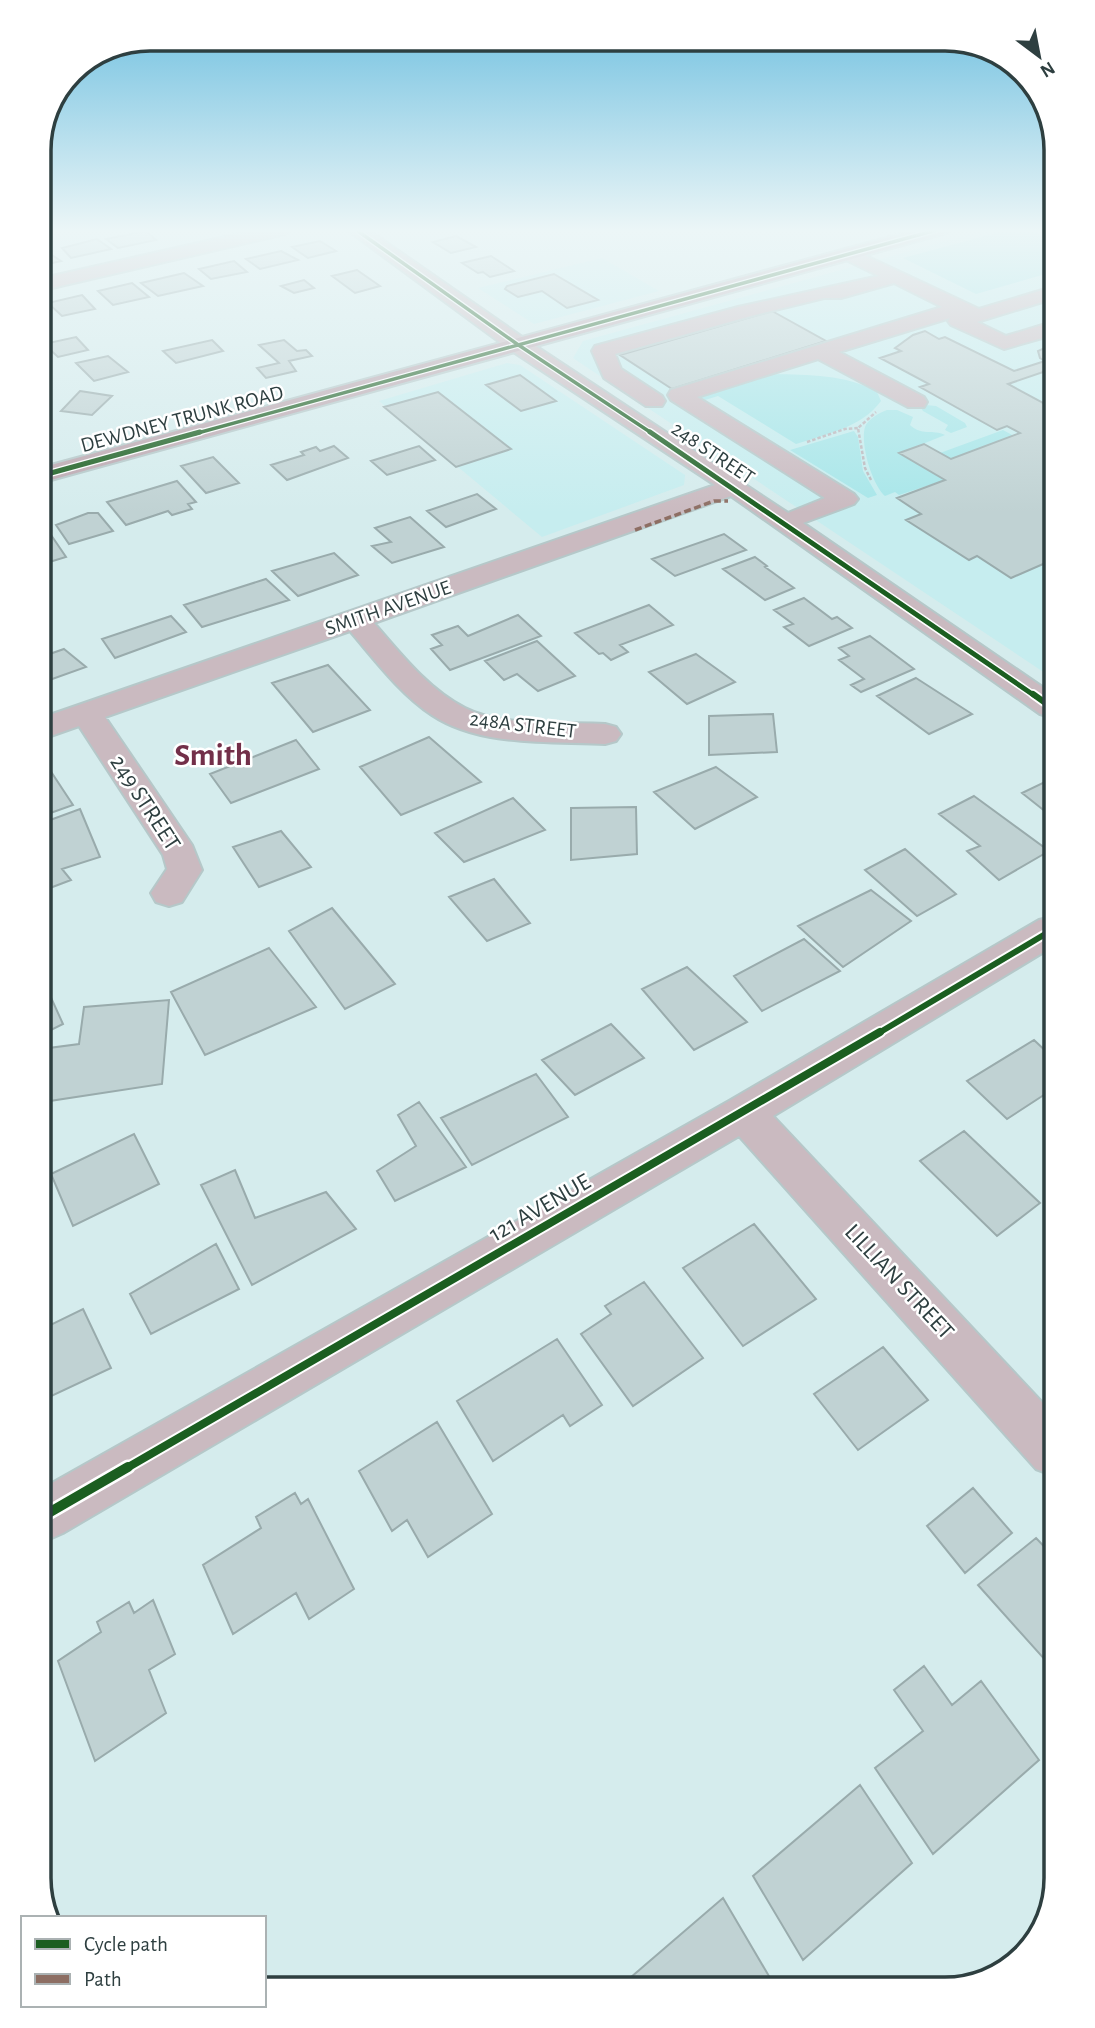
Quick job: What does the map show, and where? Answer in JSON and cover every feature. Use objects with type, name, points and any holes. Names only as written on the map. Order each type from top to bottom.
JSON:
[{"type":"main road","name":"DEWDNEY TRUNK ROAD","points":[[51,473],[592,324]]},
{"type":"street","name":"248 STREET","points":[[488,324],[734,487],[1044,702]]},
{"type":"street","points":[[654,401],[612,373],[603,351],[700,324]]},
{"type":"street","points":[[617,410],[679,395],[912,324]]},
{"type":"street","points":[[964,324],[1004,343],[1044,331]]},
{"type":"street","points":[[820,352],[911,399]]},
{"type":"street","points":[[679,395],[845,499]]},
{"type":"street","name":"SMITH AVENUE","points":[[51,725],[734,487]]},
{"type":"street","points":[[799,516],[845,499]]},
{"type":"street","name":"248A STREET","points":[[355,619],[431,700],[456,716],[485,725],[605,734]]},
{"type":"street","name":"249 STREET","points":[[86,713],[180,854],[185,870],[169,893]]},
{"type":"street","name":"121 AVENUE","points":[[51,1512],[744,1113],[1044,935]]},
{"type":"street","name":"LILLIAN STREET","points":[[744,1113],[1044,1440]]},
{"type":"path","points":[[773,454],[845,429],[858,428],[882,408],[911,399]]},
{"type":"path","points":[[845,499],[863,502],[879,496],[864,468],[858,428]]},
{"type":"shaded area","points":[[646,324],[1044,324],[1044,672],[573,358],[583,341]]},
{"type":"shaded area","points":[[507,363],[520,365],[685,475],[684,485],[542,537],[379,401]]},
{"type":"shaded area","points":[[773,374],[826,377],[853,382],[877,392],[881,401],[853,424],[796,444],[718,396],[705,400],[701,397]]},
{"type":"shaded area","points":[[925,405],[936,406],[965,423],[967,427],[951,433],[945,430],[948,425],[923,411],[921,408]]},
{"type":"shaded area","points":[[887,410],[897,410],[913,417],[910,425],[918,430],[945,435],[900,453],[945,480],[899,495],[895,492],[885,496],[880,490],[868,463],[864,434],[869,421]]},
{"type":"shaded area","points":[[1003,430],[1014,436],[951,459],[940,453]]},
{"type":"shaded area","points":[[854,431],[858,437],[863,471],[877,495],[868,498],[790,450]]},
{"type":"building","points":[[728,324],[795,324],[826,341],[672,389],[620,355]]},
{"type":"building","points":[[925,331],[939,339],[945,337],[1014,371],[1044,361],[1044,372],[1008,384],[1044,403],[1044,564],[1011,578],[977,556],[969,560],[906,520],[921,514],[897,498],[945,480],[899,453],[924,444],[951,459],[1020,433],[1007,426],[997,430],[920,387],[929,384],[880,358],[901,351],[895,348],[913,335]]},
{"type":"building","points":[[76,337],[88,350],[58,357],[51,350],[51,342]]},
{"type":"building","points":[[212,340],[223,351],[176,363],[163,351]]},
{"type":"building","points":[[284,340],[297,351],[306,350],[312,356],[289,361],[296,371],[266,378],[257,368],[279,363],[259,345]]},
{"type":"building","points":[[1044,348],[1044,360],[1040,358],[1038,351]]},
{"type":"building","points":[[108,356],[128,372],[94,381],[76,363]]},
{"type":"building","points":[[520,375],[556,401],[521,411],[486,385]]},
{"type":"building","points":[[80,391],[112,396],[92,415],[61,411]]},
{"type":"building","points":[[438,392],[511,449],[456,467],[384,407]]},
{"type":"building","points":[[334,446],[348,458],[287,480],[271,465],[304,455],[301,452],[316,447],[320,451]]},
{"type":"building","points":[[419,446],[435,460],[387,475],[371,461]]},
{"type":"building","points":[[213,457],[239,483],[206,493],[181,466]]},
{"type":"building","points":[[177,481],[196,502],[188,504],[192,509],[172,515],[168,511],[126,525],[107,502]]},
{"type":"building","points":[[477,494],[496,509],[446,527],[427,511]]},
{"type":"building","points":[[88,513],[98,513],[113,531],[69,544],[56,525]]},
{"type":"building","points":[[410,517],[444,547],[392,563],[372,546],[391,542],[375,528]]},
{"type":"building","points":[[724,534],[746,550],[675,576],[652,559]]},
{"type":"building","points":[[51,535],[66,557],[51,562]]},
{"type":"building","points":[[334,553],[358,575],[298,596],[272,571]]},
{"type":"building","points":[[755,557],[794,588],[765,600],[723,569]]},
{"type":"building","points":[[266,579],[289,600],[202,627],[184,605]]},
{"type":"building","points":[[804,598],[832,619],[837,617],[852,628],[809,646],[784,627],[793,624],[774,610]]},
{"type":"building","points":[[649,605],[673,625],[620,645],[628,652],[611,660],[603,653],[599,654],[575,633]]},
{"type":"building","points":[[518,615],[541,636],[450,670],[431,649],[442,645],[432,635],[458,626],[468,636]]},
{"type":"building","points":[[171,616],[186,632],[115,658],[102,639]]},
{"type":"building","points":[[870,636],[914,669],[861,692],[851,685],[864,679],[839,660],[849,656],[839,648]]},
{"type":"building","points":[[537,641],[575,676],[538,691],[517,674],[504,680],[485,661]]},
{"type":"building","points":[[64,649],[86,667],[51,679],[51,654]]},
{"type":"building","points":[[696,654],[735,682],[687,704],[649,672]]},
{"type":"building","points":[[328,665],[370,710],[313,732],[272,683]]},
{"type":"building","points":[[916,678],[972,714],[929,734],[877,696]]},
{"type":"building","points":[[773,714],[777,752],[709,755],[709,716]]},
{"type":"building","points":[[429,737],[481,782],[401,815],[360,767]]},
{"type":"building","points":[[296,740],[319,769],[231,803],[210,774]]},
{"type":"building","points":[[716,767],[757,797],[695,829],[654,792]]},
{"type":"building","points":[[51,772],[73,805],[51,813]]},
{"type":"building","points":[[1044,782],[1044,810],[1022,793]]},
{"type":"building","points":[[974,796],[1044,847],[1044,854],[999,880],[967,851],[980,846],[939,814]]},
{"type":"building","points":[[513,798],[545,830],[464,862],[435,833]]},
{"type":"building","points":[[636,807],[637,854],[571,860],[571,808]]},
{"type":"building","points":[[80,809],[100,857],[62,869],[71,880],[51,888],[51,820]]},
{"type":"building","points":[[281,831],[311,867],[259,887],[233,847]]},
{"type":"building","points":[[905,849],[956,894],[917,916],[865,870]]},
{"type":"building","points":[[494,879],[530,923],[487,941],[449,897]]},
{"type":"building","points":[[871,890],[911,921],[843,967],[798,926]]},
{"type":"building","points":[[332,908],[395,984],[345,1009],[289,931]]},
{"type":"building","points":[[804,939],[840,971],[762,1011],[734,976]]},
{"type":"building","points":[[269,948],[316,1007],[205,1055],[171,992]]},
{"type":"building","points":[[687,967],[747,1022],[694,1050],[642,989]]},
{"type":"building","points":[[51,998],[63,1024],[51,1030]]},
{"type":"building","points":[[169,1000],[162,1084],[51,1101],[51,1048],[79,1044],[84,1007]]},
{"type":"building","points":[[611,1024],[644,1058],[575,1095],[542,1060]]},
{"type":"building","points":[[1034,1040],[1044,1049],[1044,1095],[1007,1119],[967,1081]]},
{"type":"building","points":[[536,1074],[568,1117],[472,1165],[441,1118]]},
{"type":"building","points":[[419,1102],[466,1167],[395,1201],[377,1171],[416,1146],[398,1115]]},
{"type":"building","points":[[964,1131],[1040,1203],[997,1236],[920,1161]]},
{"type":"building","points":[[134,1134],[159,1184],[73,1226],[51,1174]]},
{"type":"building","points":[[235,1170],[255,1218],[326,1192],[356,1229],[252,1285],[201,1185]]},
{"type":"building","points":[[754,1224],[816,1299],[743,1346],[683,1268]]},
{"type":"building","points":[[216,1244],[239,1289],[151,1334],[130,1294]]},
{"type":"building","points":[[644,1282],[703,1358],[633,1406],[581,1334],[611,1314],[605,1306]]},
{"type":"building","points":[[83,1309],[111,1368],[51,1396],[51,1325]]},
{"type":"building","points":[[557,1339],[602,1405],[570,1426],[563,1415],[493,1461],[457,1401]]},
{"type":"building","points":[[883,1347],[928,1400],[858,1450],[814,1394]]},
{"type":"building","points":[[437,1422],[492,1514],[428,1557],[407,1520],[392,1531],[359,1471]]},
{"type":"building","points":[[973,1488],[1012,1533],[965,1573],[927,1526]]},
{"type":"building","points":[[295,1493],[301,1504],[308,1499],[354,1589],[309,1619],[296,1593],[233,1634],[203,1565],[261,1528],[256,1517]]},
{"type":"building","points":[[1036,1538],[1044,1546],[1044,1659],[978,1585]]},
{"type":"building","points":[[153,1600],[175,1654],[149,1670],[166,1713],[95,1761],[58,1661],[101,1632],[97,1622],[129,1602],[134,1613]]},
{"type":"building","points":[[924,1666],[952,1705],[981,1681],[1039,1760],[933,1854],[875,1768],[923,1731],[894,1690]]},
{"type":"building","points":[[860,1785],[912,1863],[803,1960],[753,1876]]},
{"type":"building","points":[[723,1898],[769,1977],[631,1977]]},
{"type":"marked path","points":[[635,530],[714,501],[728,501]]},
{"type":"cycle path","points":[[488,324],[734,487],[1044,702]]},
{"type":"cycle path","points":[[51,473],[595,324]]},
{"type":"cycle path","points":[[51,1512],[744,1113],[1044,935]]},
{"type":"district","name":"Smith","points":[[213,755]]}]
